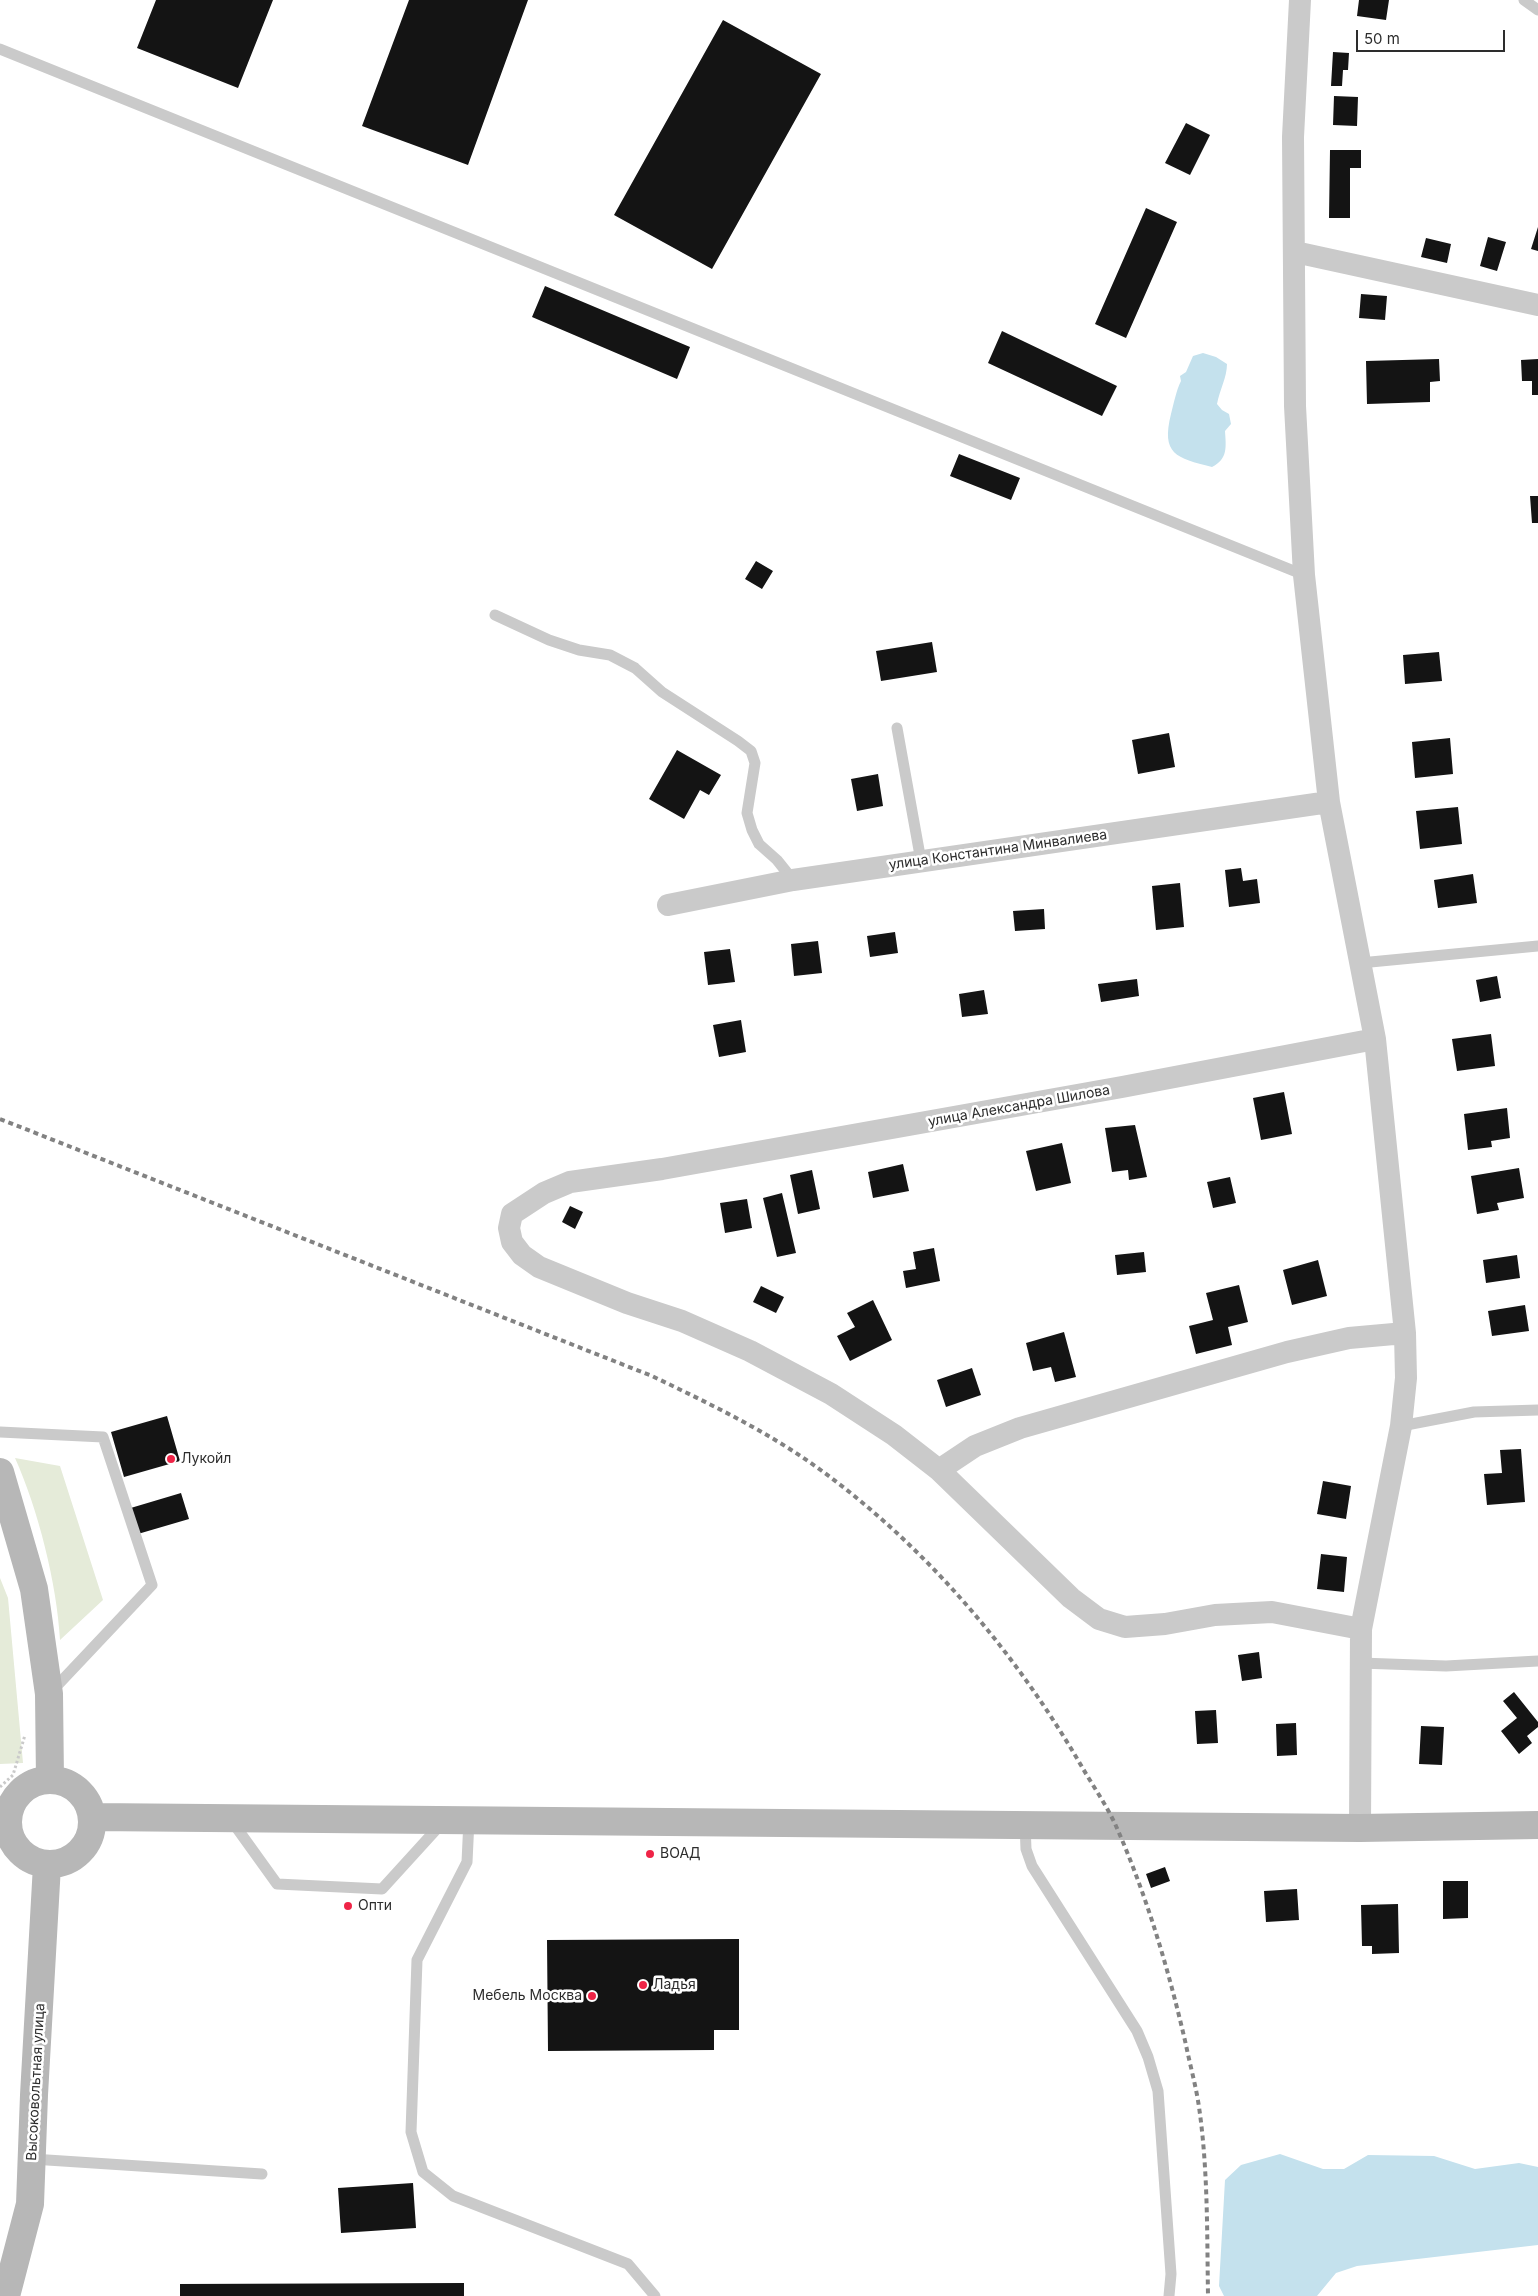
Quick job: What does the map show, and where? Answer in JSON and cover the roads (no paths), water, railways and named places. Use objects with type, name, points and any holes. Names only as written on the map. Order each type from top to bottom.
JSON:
[{"type":"main road","points":[[0,1472],[34,1589],[49,1694],[50,1780]]},
{"type":"main road","points":[[50,1780],[65,1783],[79,1792],[87,1802],[92,1817],[90,1837],[80,1852],[65,1862],[47,1865],[29,1860],[20,1852],[10,1837],[4,1820],[20,1792],[36,1782],[50,1780]]},
{"type":"main road","points":[[92,1817],[1360,1828],[1538,1825]]},
{"type":"main road","name":"Высоковольтная улица","points":[[6,2296],[30,2204],[47,1865]]},
{"type":"street","points":[[1300,0],[1293,137],[1295,406],[1304,575],[1329,802],[1375,1039],[1405,1333],[1406,1378],[1401,1426],[1361,1629],[1360,1828]]},
{"type":"street","points":[[1295,252],[1538,305]]},
{"type":"street","name":"улица Константина Минвалиева","points":[[668,905],[792,880],[1329,802]]},
{"type":"street","name":"улица Александра Шилова","points":[[939,1470],[894,1435],[823,1390],[750,1351],[682,1321],[627,1303],[539,1267],[522,1255],[512,1242],[509,1228],[512,1214],[544,1193],[570,1182],[662,1169],[1122,1087],[1375,1039]]},
{"type":"street","points":[[1361,1629],[1272,1612],[1215,1615],[1165,1624],[1125,1628],[1099,1619],[1071,1598],[939,1470],[976,1446],[1020,1428],[1287,1352],[1349,1338],[1405,1333]]},
{"type":"lane","points":[[1524,0],[1538,10]]},
{"type":"lane","points":[[0,48],[1304,575]]},
{"type":"lane","points":[[495,615],[549,640],[580,650],[610,655],[635,668],[662,692],[751,751],[755,763],[748,813],[752,830],[759,844],[777,860],[792,880]]},
{"type":"lane","points":[[897,728],[921,861]]},
{"type":"lane","points":[[1360,963],[1538,946]]},
{"type":"lane","points":[[1401,1426],[1474,1412],[1538,1410]]},
{"type":"lane","points":[[0,1432],[103,1437],[152,1585],[49,1694]]},
{"type":"lane","points":[[1360,1663],[1446,1666],[1538,1660]]},
{"type":"lane","points":[[230,1819],[277,1884],[382,1890],[457,1820],[467,1862],[417,1960],[411,2132],[423,2172],[453,2196],[628,2264],[655,2296]]},
{"type":"lane","points":[[1025,1824],[1026,1849],[1032,1866],[1137,2031],[1148,2057],[1158,2091],[1171,2274],[1169,2296]]},
{"type":"lane","points":[[32,2159],[262,2174]]},
{"type":"water","points":[[1203,353],[1216,357],[1227,364],[1217,404],[1229,414],[1231,424],[1225,431],[1225,452],[1221,460],[1212,467],[1181,457],[1174,452],[1168,438],[1168,427],[1176,393],[1181,381],[1180,376],[1186,372],[1193,356]]},
{"type":"water","points":[[1280,2154],[1323,2169],[1344,2169],[1368,2155],[1434,2156],[1475,2169],[1519,2163],[1538,2167],[1538,2245],[1357,2266],[1336,2273],[1317,2296],[1224,2296],[1219,2286],[1225,2180],[1241,2165]]},
{"type":"railway","points":[[0,1119],[652,1376],[739,1419],[802,1457],[861,1501],[898,1534],[967,1606],[999,1644],[1028,1684],[1056,1725],[1104,1804],[1116,1826],[1138,1879],[1165,1962],[1198,2099],[1206,2177],[1208,2296]]},
{"type":"place","name":"Лукойл","points":[[171,1459]]},
{"type":"place","name":"ВОАД","points":[[650,1854]]},
{"type":"place","name":"Опти","points":[[348,1906]]},
{"type":"place","name":"Ладья","points":[[643,1985]]},
{"type":"place","name":"Мебель Москва","points":[[592,1996]]}]
